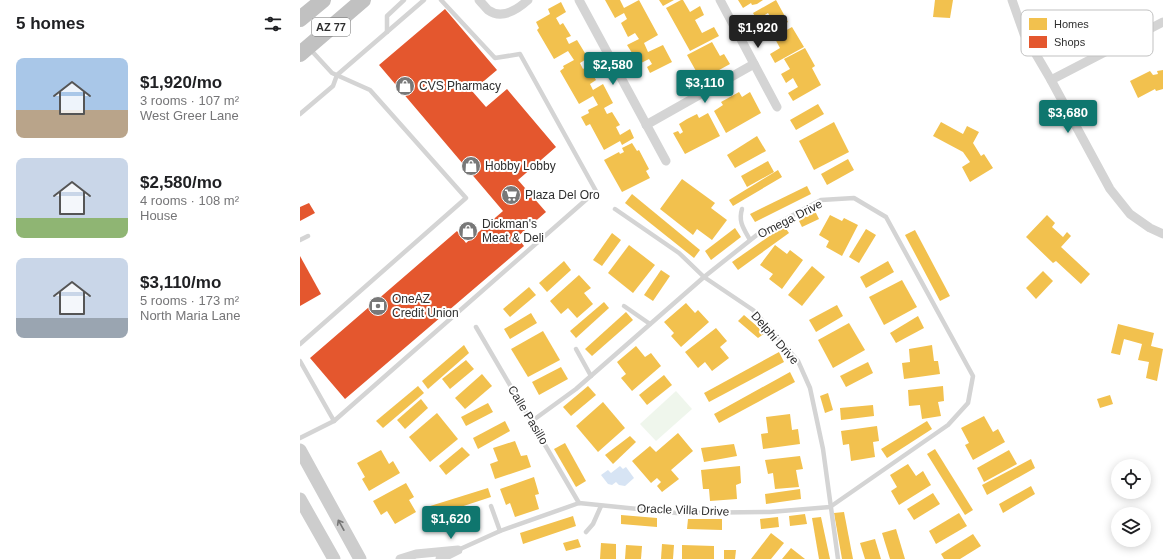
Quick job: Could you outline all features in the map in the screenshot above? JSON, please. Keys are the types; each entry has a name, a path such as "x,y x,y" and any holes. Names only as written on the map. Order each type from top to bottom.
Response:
{"highway":[{"name":"AZ 77","path":"300,19 323,0"},
{"name":"AZ 77","path":"304,51 363,0"}],"main road":[{"path":"300,450 360,559"},
{"path":"300,499 334,559"}],"street":[{"path":"479,0 488,10 498,14 513,12 528,0"},
{"path":"579,0 666,161"},
{"path":"720,0 777,107"},
{"path":"1012,0 1021,26"},
{"path":"1153,27 1163,22"},
{"path":"1037,56 1110,189 1130,214 1150,228 1163,234"},
{"path":"1051,80 1097,56"},
{"path":"646,125 754,64"},
{"name":"Oracle Villa Drive","path":"400,559 416,554 458,550"},
{"name":"Oracle Villa Drive","path":"440,559 458,550"}],"lane":[{"path":"387,32 387,16 404,0"},
{"path":"300,114 333,86 337,75 424,0"},
{"path":"300,438 334,421 596,191 520,54 494,58 441,0"},
{"path":"300,344 466,198 370,90 332,73 304,51"},
{"name":"Omega Drive","path":"532,421 591,376 704,277 758,234 821,200 854,198 886,217 973,376 968,403 948,425 830,507"},
{"name":"Delphi Drive","path":"615,209 679,253 704,277 752,310 798,361 810,388 823,449 838,559"},
{"path":"742,209 740,221 750,240"},
{"path":"300,240 308,236"},
{"path":"624,306 650,324"},
{"name":"Calle Pasillo","path":"476,327 579,503"},
{"path":"576,349 591,376"},
{"path":"300,361 334,421"},
{"name":"Oracle Villa Drive","path":"458,550 500,532 579,503 677,512 770,512 830,507"},
{"path":"491,506 500,532"},
{"path":"586,532 593,524 601,506"}],"shaded area":[{"path":"676,391 692,409 656,441 640,424"}],"water":[{"path":"620,466 623,469 626,467 634,478 625,486 619,485 616,482 612,485 608,484 601,475 608,470 611,473"}],"building: Homes":[{"path":"605,0 620,0 624,8 639,0 658,35 644,43 648,52 663,45 672,62 650,73 647,67 652,64 649,59 639,64 627,45 639,39 635,33 628,37 621,23 627,19 624,13 615,18"},
{"path":"659,0 674,0 663,6"},
{"path":"683,0 690,12 700,6 704,15 695,20 702,33 714,27 719,36 690,51 666,8"},
{"path":"738,0 763,0 757,4 752,5 751,3 743,8"},
{"path":"776,0 788,22 770,32 764,22 771,18 768,13 757,20 753,13"},
{"path":"935,0 953,0 950,18 933,17"},
{"path":"561,2 566,12 556,18 560,25 563,23 571,36 566,38 569,44 577,40 588,58 580,63 583,69 588,66 596,80 590,84 593,90 603,84 613,103 604,108 607,114 612,112 620,125 616,127 620,135 630,129 634,138 622,145 620,141 604,150 590,124 586,126 581,117 589,113 588,110 598,105 593,96 579,104 560,71 564,68 563,66 574,60 568,51 554,59 537,30 539,28 536,22 550,14 548,9"},
{"path":"792,27 804,47 775,63 770,54 780,48 774,37"},
{"path":"712,42 720,56 724,54 730,64 701,80 687,55"},
{"path":"805,48 815,66 812,68 821,85 793,101 788,93 798,87 793,78 786,83 781,74 790,69 784,59"},
{"path":"1163,70 1163,89 1156,91 1155,89 1138,98 1130,81 1150,71 1153,75 1158,74 1157,71"},
{"path":"739,92 742,97 750,92 761,113 726,133 714,111 723,105 721,102"},
{"path":"818,104 824,114 796,130 790,120"},
{"path":"708,113 720,136 685,154 673,133 678,131 680,134 683,132 679,124 687,119 697,114 699,118"},
{"path":"834,122 849,152 814,170 799,141"},
{"path":"941,122 963,134 967,126 979,132 973,143 981,156 984,154 993,168 970,182 962,167 970,162 963,152 933,136"},
{"path":"757,136 766,151 735,168 727,155"},
{"path":"632,143 637,151 639,150 649,169 646,171 650,178 622,192 604,160 619,152 620,154 624,152 622,148"},
{"path":"848,159 854,170 827,185 821,174"},
{"path":"768,161 774,172 747,187 741,176"},
{"path":"778,170 782,177 733,206 729,200"},
{"path":"682,179 715,203 711,208 727,220 712,240 697,229 693,235 660,209"},
{"path":"807,186 811,194 755,222 750,214"},
{"path":"632,194 700,250 694,258 625,203"},
{"path":"815,211 819,219 802,227 798,219"},
{"path":"830,215 842,221 844,218 858,225 842,256 826,247 829,241 819,235"},
{"path":"1047,215 1055,223 1052,227 1063,237 1067,232 1071,236 1061,247 1090,274 1081,284 1056,261 1053,263 1026,237"},
{"path":"784,226 789,233 738,270 732,262"},
{"path":"735,228 741,237 711,260 705,251"},
{"path":"866,229 876,235 859,263 849,257"},
{"path":"915,230 950,296 940,301 905,235"},
{"path":"612,233 621,240 602,266 593,260"},
{"path":"629,245 655,265 633,293 608,273"},
{"path":"775,245 787,254 790,250 803,260 782,289 769,279 773,274 760,265"},
{"path":"564,261 571,270 547,292 539,283"},
{"path":"888,261 894,272 866,288 860,277"},
{"path":"812,266 825,277 802,306 788,295"},
{"path":"661,270 670,276 653,301 644,295"},
{"path":"1043,271 1053,281 1036,299 1026,288"},
{"path":"579,275 591,288 584,293 593,304 577,318 568,308 561,314 550,301"},
{"path":"902,280 917,307 884,325 869,297"},
{"path":"529,287 536,295 510,317 503,309"},
{"path":"604,302 609,308 576,338 570,331"},
{"path":"686,303 695,313 698,310 709,322 681,347 671,336 674,333 664,322"},
{"path":"837,305 843,316 816,332 809,320"},
{"path":"626,312 633,320 592,356 585,349"},
{"path":"531,313 537,323 510,339 504,329"},
{"path":"744,315 765,333 758,338 738,321"},
{"path":"918,316 924,328 896,343 890,333"},
{"path":"849,323 865,350 833,368 818,340"},
{"path":"1118,324 1154,333 1151,346 1163,349 1157,381 1146,378 1149,362 1138,360 1142,344 1124,339 1120,355 1111,353"},
{"path":"716,328 727,341 720,347 729,358 712,371 705,362 698,368 685,352"},
{"path":"543,331 560,360 528,377 511,349"},
{"path":"464,345 469,353 428,389 422,381"},
{"path":"932,345 934,361 938,361 940,374 904,379 902,363 910,362 909,349"},
{"path":"636,346 645,357 651,353 661,366 632,391 621,378 626,374 617,362"},
{"path":"779,352 784,362 709,402 704,393"},
{"path":"466,360 474,369 450,389 442,379"},
{"path":"868,362 873,373 846,387 840,376"},
{"path":"561,367 568,379 539,395 532,382"},
{"path":"790,372 795,382 719,423 714,414"},
{"path":"482,374 492,386 465,409 455,398"},
{"path":"664,375 672,385 647,405 639,395"},
{"path":"418,386 424,393 383,428 376,421"},
{"path":"588,386 596,395 571,416 563,407"},
{"path":"943,386 944,401 938,402 941,416 922,419 920,405 909,406 908,390"},
{"path":"828,393 833,410 825,413 820,396"},
{"path":"1110,395 1113,404 1100,408 1097,399"},
{"path":"421,399 428,408 405,429 397,420"},
{"path":"603,402 625,428 598,452 576,426"},
{"path":"488,403 493,412 466,426 461,417"},
{"path":"873,405 874,416 841,420 840,408"},
{"path":"437,413 458,439 430,462 409,437"},
{"path":"790,414 792,430 798,429 800,444 763,449 761,434 768,433 766,417"},
{"path":"984,416 993,432 998,429 1005,442 973,460 965,445 969,443 961,428"},
{"path":"505,421 510,431 478,449 473,438"},
{"path":"927,421 932,429 887,458 881,449"},
{"path":"877,426 879,441 873,442 875,457 851,461 849,444 843,445 841,431"},
{"path":"678,433 693,451 671,470 679,479 662,492 657,486 661,482 657,478 651,483 632,461 650,446 656,452"},
{"path":"630,436 636,442 613,464 605,455"},
{"path":"515,441 521,456 527,455 531,467 495,479 490,464 498,461 493,448"},
{"path":"565,443 586,481 576,487 554,449"},
{"path":"734,444 737,456 704,462 701,448"},
{"path":"462,447 470,455 446,475 439,466"},
{"path":"935,449 973,510 965,515 927,454"},
{"path":"381,450 389,464 393,461 400,473 369,491 362,479 365,477 357,463"},
{"path":"1009,450 1017,464 984,482 977,468"},
{"path":"800,456 803,469 796,470 799,487 775,489 773,473 768,474 765,460"},
{"path":"1031,459 1035,468 987,495 982,485"},
{"path":"908,464 916,476 923,471 931,485 899,505 891,491 897,487 890,475"},
{"path":"740,466 741,483 736,485 737,499 710,501 709,489 703,489 701,470"},
{"path":"534,477 539,494 535,495 539,509 515,517 510,503 506,505 500,489"},
{"path":"406,483 414,497 409,500 416,512 395,524 387,511 381,515 373,501"},
{"path":"1031,486 1035,494 1003,513 999,504"},
{"path":"488,488 491,497 430,517 427,507"},
{"path":"800,489 801,499 766,504 765,494"},
{"path":"933,493 940,504 914,520 907,509"},
{"path":"844,512 853,559 842,559 834,513"},
{"path":"959,513 967,526 936,544 929,531"},
{"path":"805,514 807,524 790,526 789,516"},
{"path":"621,515 657,518 657,527 621,524"},
{"path":"573,516 576,526 523,544 520,533"},
{"path":"778,517 779,527 761,529 760,519"},
{"path":"821,517 830,559 819,559 812,518"},
{"path":"688,519 722,519 722,530 687,529"},
{"path":"896,529 905,559 890,559 882,533"},
{"path":"771,533 784,543 771,559 751,559"},
{"path":"973,534 981,546 960,559 944,559 941,554"},
{"path":"578,539 581,547 566,551 563,543"},
{"path":"875,539 881,559 865,559 860,543"},
{"path":"601,543 616,544 616,559 600,559"},
{"path":"662,544 674,545 673,559 661,559"},
{"path":"626,545 642,546 641,559 625,559"},
{"path":"682,545 714,546 714,559 682,559"},
{"path":"791,548 805,559 782,559"},
{"path":"724,550 736,550 735,559 724,559"}],"building: Shops":[{"name":"Plaza Del Oro","path":"445,9 497,70 472,91 486,107 507,89 556,147 518,180 546,212 517,237 524,246 345,399 310,358 457,231 466,243 503,211 379,65"},
{"path":"309,203 315,213 300,221 300,207"},
{"path":"300,256 321,294 300,306"}],"place":[{"name":"CVS Pharmacy","path":"405,86"},
{"name":"Hobby Lobby","path":"471,166"},
{"name":"Plaza Del Oro","path":"511,195"},
{"name":"Dickman's Meat & Deli","path":"468,231"},
{"name":"OneAZ Credit Union","path":"378,306"}]}
